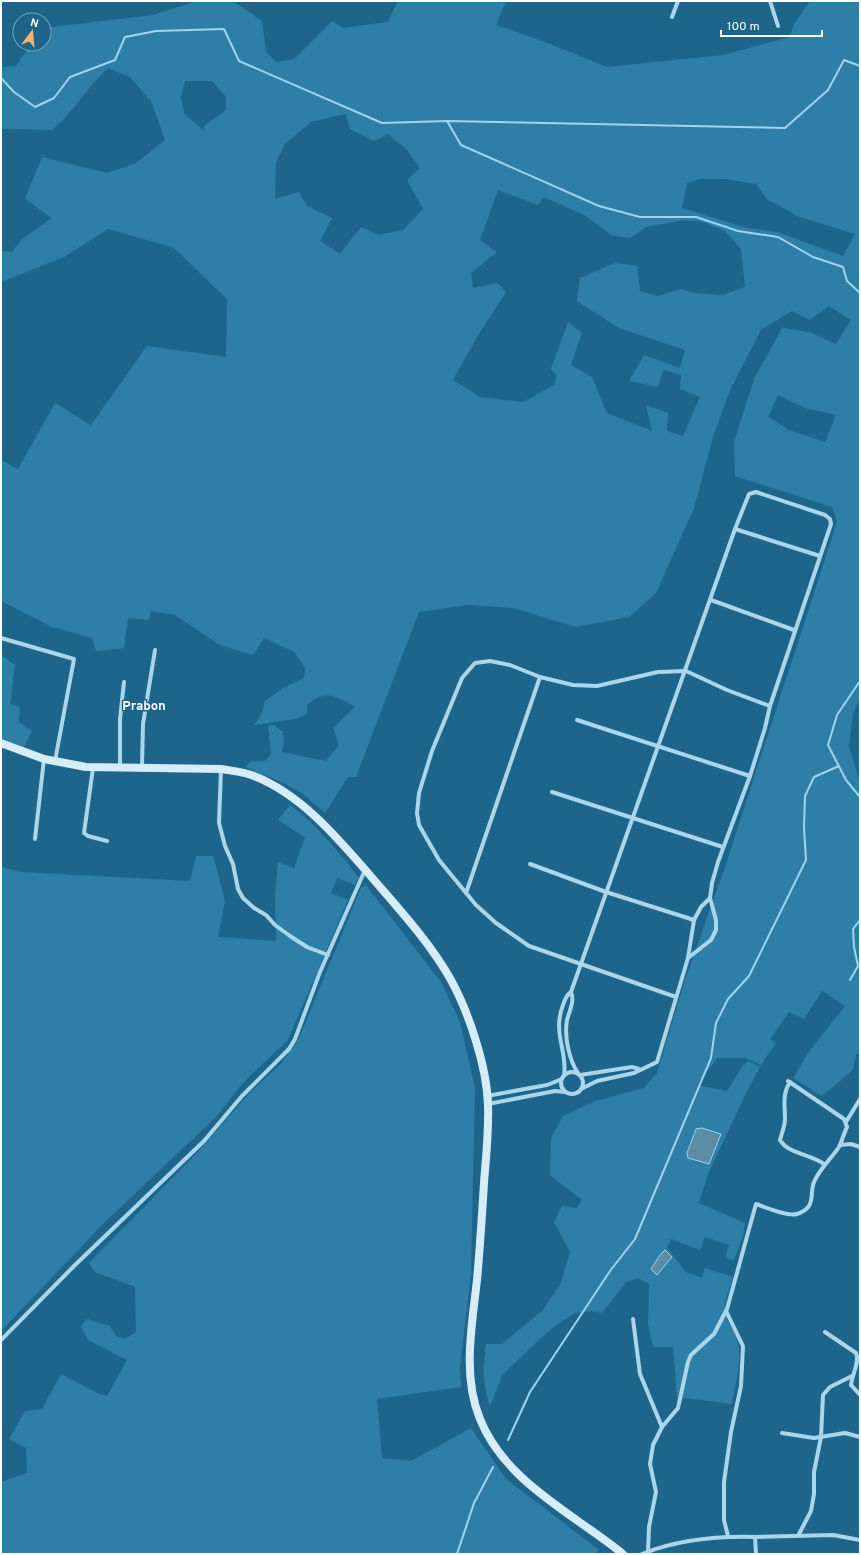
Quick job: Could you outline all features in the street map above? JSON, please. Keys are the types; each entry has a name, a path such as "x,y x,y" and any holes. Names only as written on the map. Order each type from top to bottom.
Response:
{"street":[{"path":"672,17 678,1"},
{"path":"770,1 778,26"},
{"path":"565,1092 561,1086 565,1066 560,1041 559,1020 566,997 571,992 582,963 735,529 749,494 759,492 825,516 830,519 831,524 794,630 750,776 723,847 712,883 710,898 716,920 716,930 707,944 688,958"},
{"path":"735,529 820,556"},
{"path":"711,600 794,630"},
{"path":"1,638 74,659 55,761"},
{"path":"142,767 144,717 155,650"},
{"path":"676,997 582,963 529,946 496,923 466,893 439,860 419,825 417,813 419,793 432,752 462,678 475,663 490,660 510,665 540,677 573,685 597,686 658,672 686,671 726,690 770,706"},
{"path":"466,893 540,677"},
{"path":"120,767 120,720 124,682"},
{"path":"577,720 750,776"},
{"path":"1,742 44,759 93,768 142,767 221,769 253,775 284,791 329,830 365,870 420,936 451,980 470,1021 487,1100 478,1262 470,1365 475,1406 488,1435 503,1456 529,1484 624,1554"},
{"path":"35,839 44,759"},
{"path":"93,768 84,833 88,836 107,841"},
{"path":"221,769 219,823 225,846 233,864 238,889 243,898 254,908 266,915 275,925 306,947 328,955"},
{"path":"552,792 723,847"},
{"path":"530,864 606,892 694,920"},
{"path":"1,1340 199,1146 242,1096 289,1049 295,1039 328,955 365,870"},
{"path":"487,1100 555,1091 575,1094 597,1081 634,1073 639,1069 654,1065 657,1062 688,958 694,920 701,907 710,898"},
{"path":"571,992 573,998 567,1021 567,1040 573,1064 584,1081 583,1088"},
{"path":"560,1041 567,1040"},
{"path":"487,1100 547,1085 570,1072 579,1074 632,1067 639,1069"},
{"path":"824,1164 815,1158 784,1147 780,1140 785,1119 785,1089 789,1082 846,1122"},
{"path":"648,1552 649,1527 656,1492 650,1464 650,1456 662,1427 678,1408 688,1362 691,1355 714,1334 726,1311 734,1290 756,1204 791,1215 797,1214 812,1202 814,1181 824,1164 840,1145 847,1126 846,1122 860,1100"},
{"path":"840,1145 851,1144 860,1147"},
{"path":"726,1311 744,1346 741,1386 731,1432 724,1482 724,1520 728,1536"},
{"path":"633,1319 640,1374 662,1427"},
{"path":"825,1332 856,1353 857,1360 851,1385 860,1395"},
{"path":"799,1534 811,1511 814,1494 814,1472 821,1437 823,1395 830,1387 852,1376"},
{"path":"782,1433 803,1437 821,1437 845,1433 860,1438"},
{"path":"642,1554 702,1539 728,1536 755,1537 799,1534 833,1535 860,1540"},
{"path":"755,1537 756,1554"}],"shaded area":[{"path":"197,1 233,1 262,21 266,51 276,62 294,59 332,21 343,28 388,22 398,1 506,1 496,25 540,40 607,67 723,55 790,37 794,24 810,1 860,2 860,698 853,713 849,747 860,782 860,1052 856,1055 853,1070 822,1096 793,1078 808,1053 845,1006 822,991 804,1019 789,1012 770,1039 776,1043 761,1065 746,1058 717,1058 697,1085 727,1091 742,1067 748,1061 760,1067 708,1174 699,1203 745,1223 743,1236 734,1260 725,1258 729,1245 705,1237 700,1250 671,1239 667,1248 686,1272 702,1278 705,1268 733,1277 725,1306 727,1320 737,1339 739,1349 738,1370 732,1404 677,1397 673,1347 653,1347 648,1324 649,1284 638,1278 626,1282 602,1313 590,1311 575,1313 552,1328 503,1374 490,1406 484,1383 485,1353 486,1344 502,1344 543,1310 560,1285 570,1252 554,1222 562,1206 577,1208 582,1200 550,1175 551,1138 563,1116 596,1101 644,1088 657,1073 685,980 725,867 837,522 832,507 735,476 734,442 754,379 782,328 809,332 836,344 851,320 829,306 810,320 792,311 761,330 730,390 713,437 694,508 656,593 629,617 576,627 513,608 468,605 419,612 356,777 348,777 325,813 303,794 284,783 245,767 250,762 265,761 271,754 268,726 274,725 283,732 284,740 282,752 326,761 339,745 333,728 355,707 336,697 325,696 313,700 307,705 307,714 296,719 254,725 261,715 265,701 283,688 304,678 305,667 294,652 264,638 253,655 220,645 175,615 151,611 148,620 128,618 124,648 96,651 92,638 52,627 1,601 1,460 18,469 55,403 91,425 147,346 226,357 227,299 174,248 108,229 64,257 1,282 1,251 12,252 22,239 52,218 25,199 42,157 107,173 136,163 165,140 151,101 130,77 108,68 93,83 60,123 52,130 1,129 1,67 16,66 26,52 52,52 52,27 153,15","holes":["185,81 212,81 226,97 226,110 205,125 203,130 184,113 181,97","346,114 350,129 374,141 388,134 406,149 420,168 407,180 423,209 403,230 379,235 361,227 340,254 320,241 332,218 307,206 299,192 275,199 276,162 285,144 311,122","701,179 726,179 756,184 767,199 797,216 855,234 843,256 777,232 747,228 682,208 687,183","498,190 538,205 544,197 586,216 611,235 630,238 646,227 684,220 703,222 725,231 741,249 745,287 723,295 693,293 681,289 657,296 640,291 637,266 615,263 580,278 577,301 619,328 685,350 680,368 644,355 629,381 658,387 663,370 681,375 680,389 700,397 683,436 667,431 668,413 646,405 652,431 607,413 592,377 571,365 582,333 568,322 551,369 557,375 554,385 523,402 480,397 453,380 477,337 506,292 498,283 473,288 471,273 497,252 480,240","778,395 805,408 836,415 825,442 789,430 768,417"]},
{"path":"1,655 15,665 10,704 20,707 19,722 32,731 24,747 1,738"},
{"path":"290,805 318,830 335,848 359,878 355,885 337,878 331,893 348,900 288,1040 243,1083 216,1117 104,1223 1,1331 1,867 21,872 190,881 196,856 213,856 225,901 218,937 276,941 275,898 278,862 294,868 305,837 278,820"},
{"path":"366,885 441,982 460,1022 475,1088 471,1273 460,1368 461,1387 377,1399 382,1458 411,1461 471,1428 506,1479 599,1550 595,1554 1,1554 1,1482 27,1473 26,1448 9,1439 25,1411 42,1409 61,1374 99,1394 107,1396 127,1360 88,1340 81,1326 87,1319 110,1326 116,1336 125,1339 136,1332 135,1287 95,1272 89,1263 197,1153 252,1090 281,1064 299,1038 361,888"},
{"path":"702,1128 721,1134 709,1164 688,1158 687,1153 696,1129"},
{"path":"665,1250 672,1257 657,1275 651,1269"}],"waterway":[{"path":"1,78 14,92 35,107 54,98 70,77 115,60 125,37 156,31 224,29 239,61 382,123 447,121 785,128 828,90 844,60 860,66"},
{"path":"447,121 461,145 599,206 640,217 696,217 738,231 778,237 813,257 843,267 847,281 860,293"},
{"path":"860,681 837,715 828,745 846,780 860,797"},
{"path":"508,1440 530,1392 610,1271 635,1239 711,1058 716,1023 728,999 749,976 806,860 804,828 805,796 814,777 839,766"},
{"path":"850,980 858,966 854,947 853,929 860,920"},
{"path":"457,1554 474,1503 493,1467"}],"district":[{"name":"Prabon","path":"144,705"}]}
